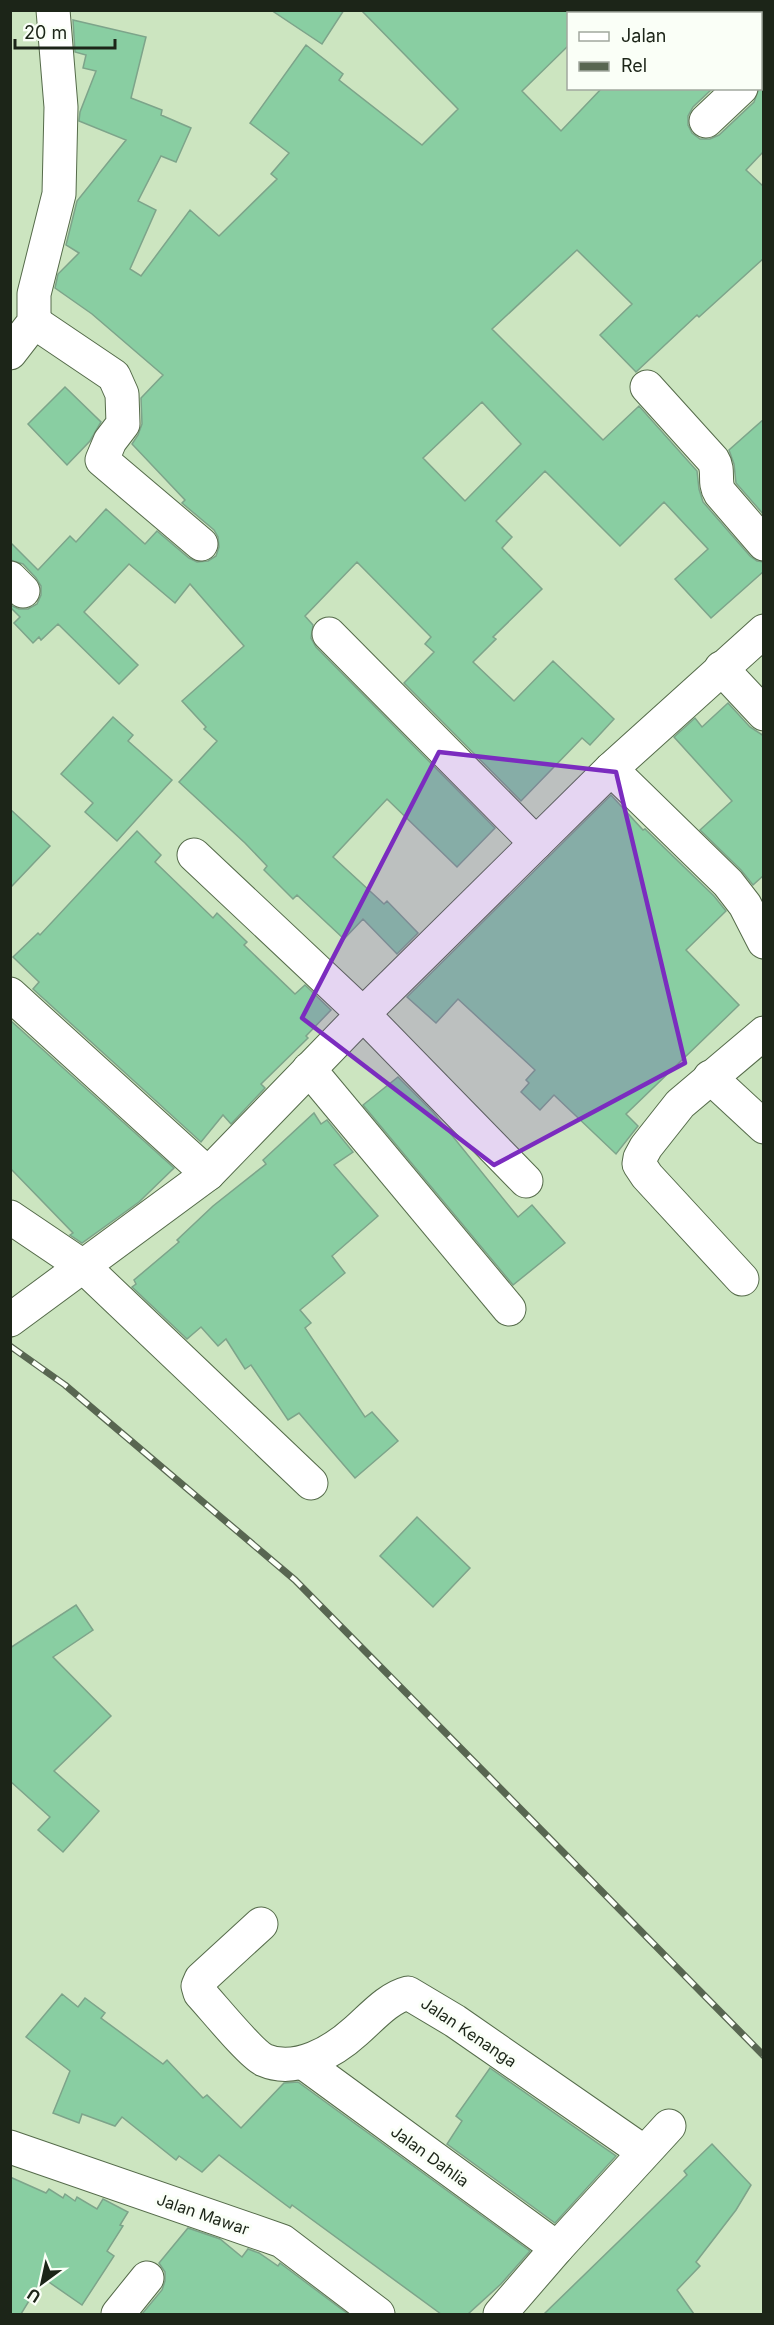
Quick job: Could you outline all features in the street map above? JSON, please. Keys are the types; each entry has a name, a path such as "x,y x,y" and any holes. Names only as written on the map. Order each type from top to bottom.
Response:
{"street":[{"path":"10,353 34,322 34,294 59,194 62,107 53,10"},
{"path":"706,121 739,90"},
{"path":"34,322 114,376 122,394 123,424 110,441 102,460 201,544"},
{"path":"647,387 713,460 717,466 716,487 764,544"},
{"path":"10,1320 208,1174 363,1014 611,769 764,631"},
{"path":"329,634 536,843"},
{"path":"721,668 764,714"},
{"path":"611,769 728,883 745,905 764,942"},
{"path":"194,855 363,1014 526,1181"},
{"path":"10,994 208,1174"},
{"path":"742,1279 647,1176 639,1164 646,1147 680,1104 764,1033"},
{"path":"309,1069 508,1309"},
{"path":"710,1077 764,1127"},
{"path":"10,1217 84,1267 311,1484"},
{"path":"261,1924 201,1979 198,1986 200,1993 263,2059 304,2063"},
{"name":"Jalan Kenanga","path":"304,2063 354,2033 397,1995 408,1993 455,2021 644,2152"},
{"name":"Jalan Dahlia","path":"304,2063 557,2248"},
{"path":"500,2314 669,2126"},
{"name":"Jalan Mawar","path":"10,2147 282,2241 378,2314"},
{"path":"118,2314 147,2278"}],"highlighted area":[{"path":"439,752 616,772 685,1063 494,1165 302,1018"}],"building":[{"path":"271,10 344,10 322,44"},
{"path":"361,10 568,10 567,47 522,91 561,131 600,90 711,90 693,107 688,116 688,125 692,133 700,139 710,139 719,135 754,102 758,90 764,88 764,151 746,170 764,187 764,258 699,317 697,315 636,372 600,335 632,304 577,250 492,329 603,440 639,406 697,471 703,502 750,556 757,561 764,562 764,571 711,618 675,579 708,549 664,502 620,546 545,471 496,521 512,537 502,548 542,589 493,637 496,639 473,662 514,701 553,661 614,719 590,745 582,738 521,801 404,683 434,652 425,644 431,637 357,562 305,616 313,625 311,638 316,647 495,828 457,867 387,799 333,857 384,904 387,901 418,933 397,954 363,919 344,939 297,895 293,899 264,870 267,866 245,843 179,782 217,741 204,729 206,727 182,701 244,646 190,584 175,603 129,564 84,612 138,665 119,684 58,624 41,640 39,637 33,643 14,623 20,617 10,605 19,609 28,609 37,604 41,595 41,586 23,564 10,560 10,542 38,570 70,536 76,542 106,509 145,544 157,531 197,562 208,561 216,556 219,547 218,537 214,530 182,503 185,500 132,444 142,424 141,398 163,375 92,314 55,288 58,274 79,253 66,245 77,201 126,140 79,121 80,112 96,71 83,68 86,55 75,52 73,20 146,37 131,98 162,110 161,115 191,128 176,162 161,156 138,201 156,210 130,269 141,276 190,210 219,236 277,179 271,174 289,153 250,123 306,45 343,74 339,80 422,145 458,109","holes":["482,402 521,444 465,501 423,458"]},
{"path":"65,387 101,422 90,441 67,465 28,424"},
{"path":"764,419 764,515 736,483 734,464 729,450"},
{"path":"728,703 750,727 764,736 764,875 753,885 700,830 732,801 674,737 695,718 702,727"},
{"path":"113,717 133,735 128,741 172,780 117,841 85,812 93,803 61,774"},
{"path":"611,795 643,830 645,829 714,896 726,911 686,950 739,1005 626,1114 638,1126 616,1154 554,1095 540,1110 521,1092 529,1083 526,1080 535,1070 458,999 436,1023 407,997"},
{"path":"10,809 50,846 10,888"},
{"path":"137,831 161,855 155,862 213,918 217,913 247,942 244,945 295,994 305,985 331,1010 306,1036 308,1038 261,1084 265,1088 231,1124 223,1115 201,1142 33,989 39,982 13,957 38,933 40,935"},
{"path":"10,1020 174,1168 139,1202 82,1243 70,1235 73,1233 10,1168"},
{"path":"398,1077 433,1112 518,1217 532,1205 565,1243 513,1285 363,1105"},
{"path":"314,1113 321,1124 327,1120 353,1152 334,1165 378,1216 332,1256 345,1273 300,1310 311,1323 305,1328 365,1417 372,1412 398,1441 355,1478 299,1413 288,1420 251,1365 245,1369 226,1339 218,1346 201,1327 187,1339 132,1287 136,1284 134,1280 179,1242 177,1240 213,1206 266,1164 263,1160"},
{"path":"417,1517 470,1568 433,1607 380,1556"},
{"path":"76,1605 93,1630 53,1657 111,1716 54,1771 99,1811 63,1852 38,1830 50,1817 10,1781 10,1648"},
{"path":"62,1994 78,2007 85,1998 105,2013 101,2018 163,2064 167,2060 203,2098 207,2095 241,2128 284,2083 298,2082 530,2251 501,2284 468,2314 441,2314 292,2205 290,2208 219,2155 202,2172 179,2156 176,2160 122,2117 115,2126 82,2114 79,2123 53,2113 70,2071 26,2037"},
{"path":"490,2068 616,2156 555,2223 447,2144 462,2121 456,2116"},
{"path":"712,2144 751,2185 736,2210 696,2262 700,2266 677,2290 694,2314 544,2314 687,2175 684,2171"},
{"path":"10,2177 46,2193 49,2189 63,2198 65,2194 75,2201 77,2197 97,2209 103,2199 128,2212 120,2225 123,2226 107,2251 114,2256 82,2305 43,2278 21,2314 10,2314"},
{"path":"188,2228 220,2239 242,2257 248,2249 259,2253 278,2266 280,2263 348,2314 142,2314 162,2290 165,2281 165,2272 159,2263"}],"railway":[{"path":"10,1346 65,1385 295,1580 764,2056"}]}
